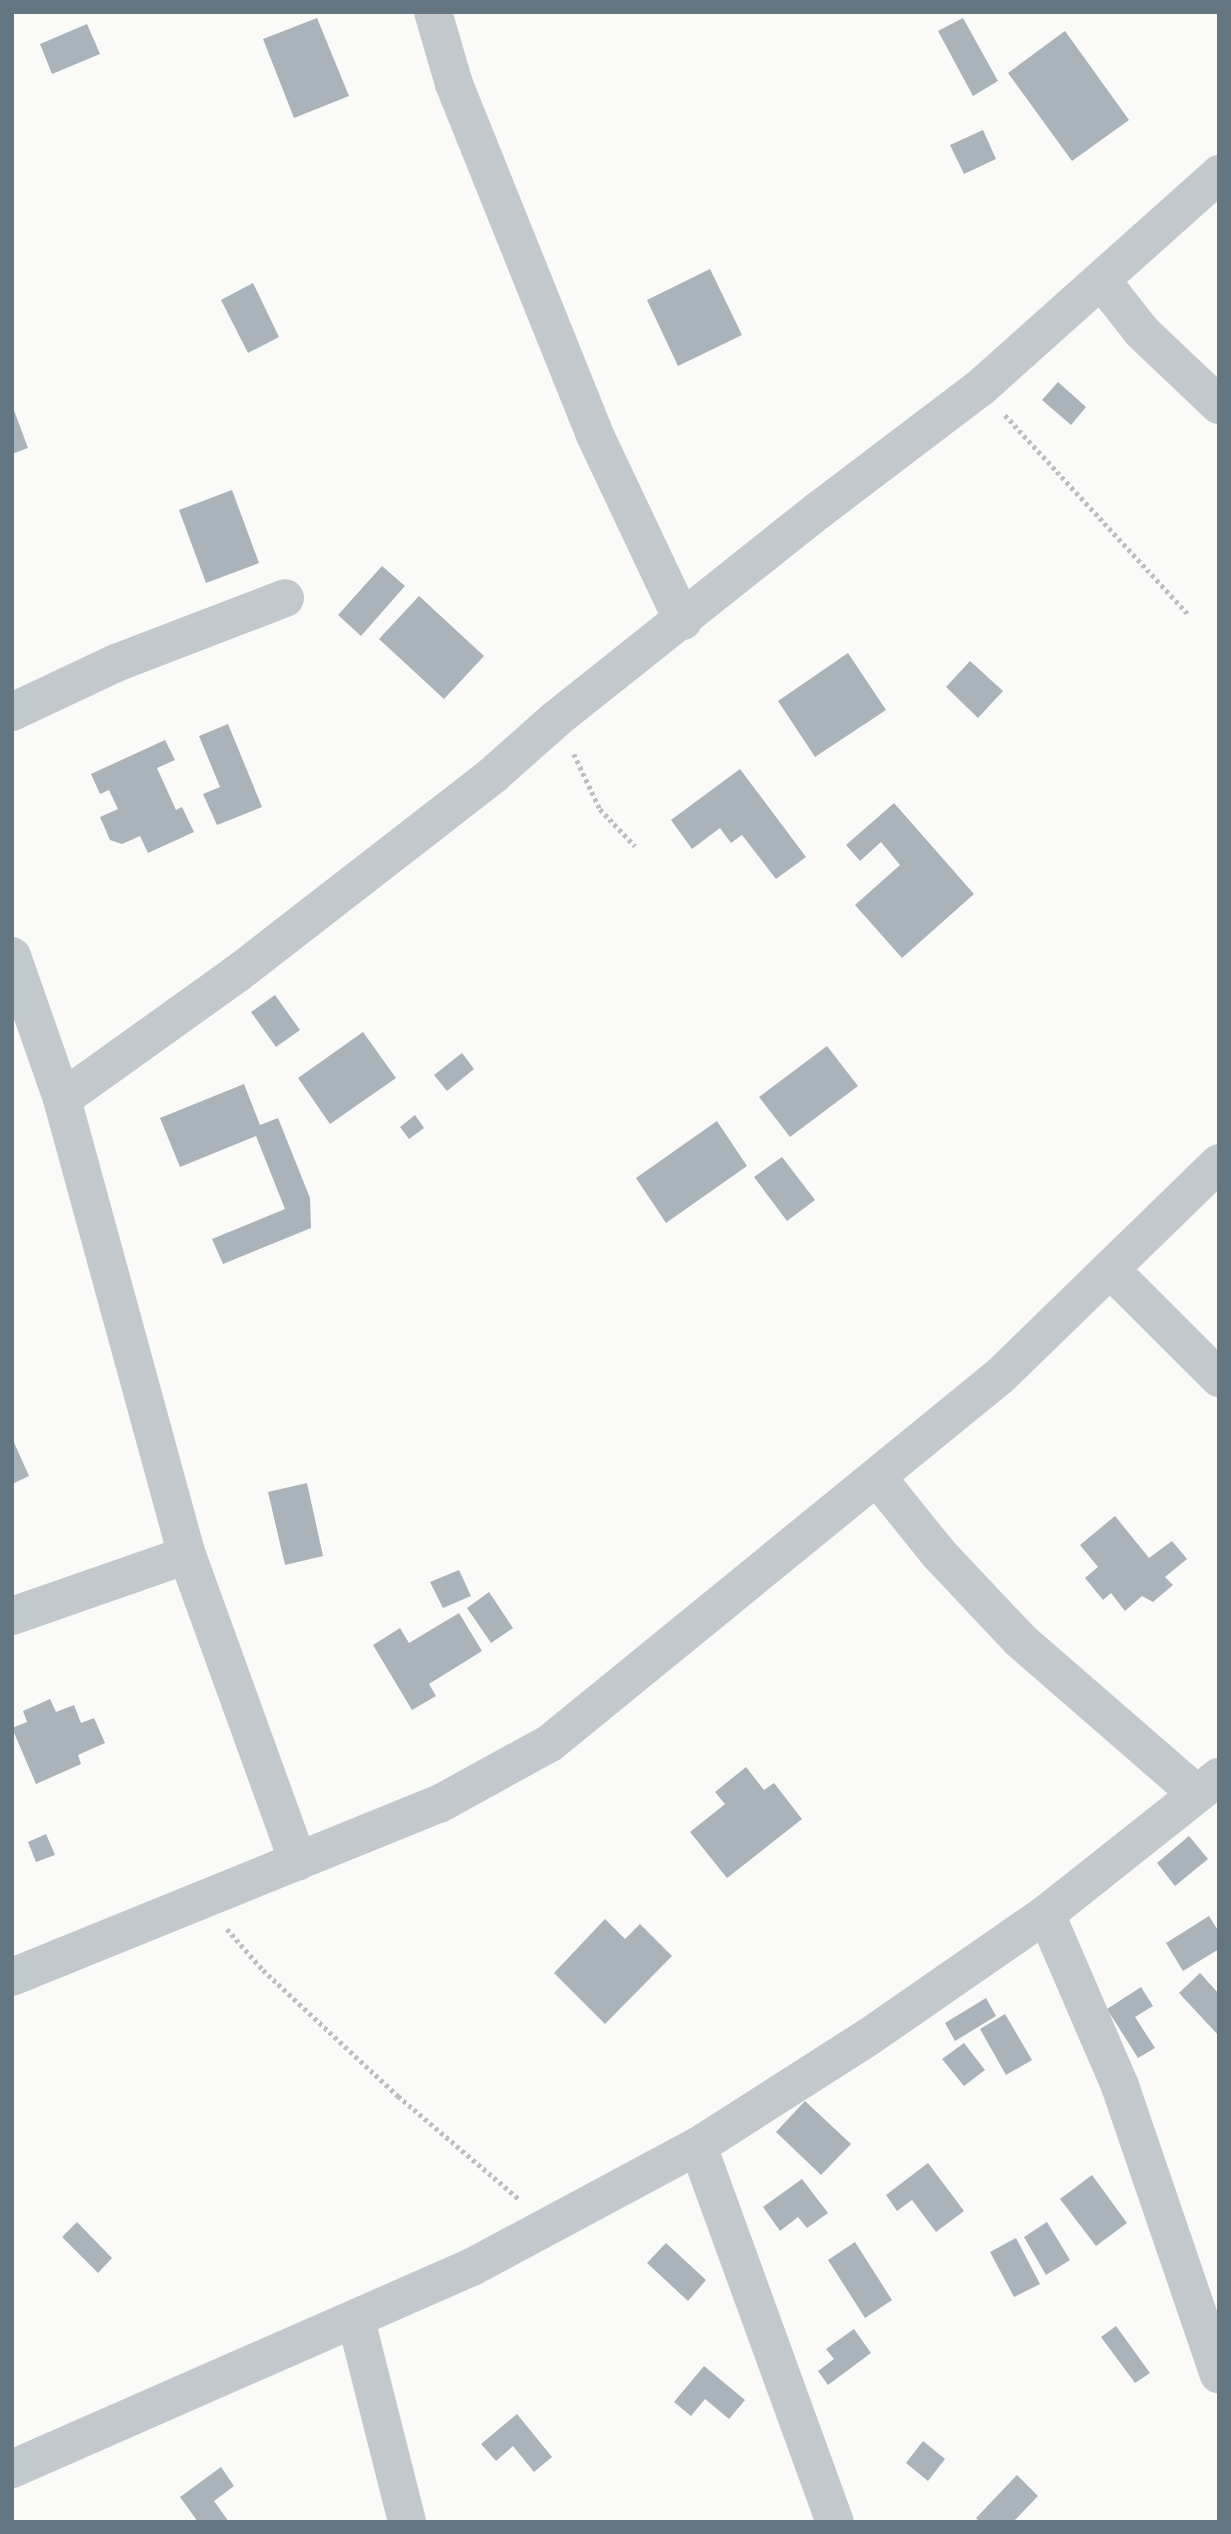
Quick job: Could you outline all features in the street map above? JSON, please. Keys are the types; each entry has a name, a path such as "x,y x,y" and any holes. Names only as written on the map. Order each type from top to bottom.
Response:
{"street":[{"path":"433,12 454,84 594,433 683,621"},
{"path":"62,1099 238,973 493,775 556,719 683,621 819,510 980,388 1219,174"},
{"path":"1101,281 1142,332 1219,405"},
{"path":"12,712 116,663 285,598"},
{"path":"12,956 62,1099 187,1555 298,1861"},
{"path":"12,1977 439,1804 550,1743 1000,1376 1219,1163"},
{"path":"1111,1270 1219,1378"},
{"path":"12,2469 356,2320 551,2227 698,2146 867,2038 1046,1914 1208,1785 1020,1640 939,1554 877,1477"},
{"path":"12,1616 187,1555"},
{"path":"1046,1914 1120,2086 1219,2375"},
{"path":"698,2146 835,2522"},
{"path":"356,2320 407,2522"}],"path":[{"path":"980,388 1188,614"},
{"path":"556,719 600,809 635,846"},
{"path":"202,1898 263,1970 398,2096 551,2227"}],"building":[{"path":"317,18 349,96 294,118 263,39"},
{"path":"963,18 998,81 973,96 938,31"},
{"path":"87,24 100,54 52,74 40,44"},
{"path":"1065,31 1129,120 1072,161 1008,73"},
{"path":"983,130 996,159 964,174 950,145"},
{"path":"710,269 742,335 678,366 647,300"},
{"path":"253,283 279,337 248,353 221,300"},
{"path":"1058,382 1086,407 1071,425 1042,400"},
{"path":"12,405 28,448 12,454"},
{"path":"232,490 259,563 206,583 179,510"},
{"path":"382,566 405,586 361,636 338,615"},
{"path":"419,596 484,656 444,699 379,639"},
{"path":"848,653 886,710 815,757 778,701"},
{"path":"970,661 1003,691 978,718 946,687"},
{"path":"228,724 262,807 217,825 203,794 220,787 199,736"},
{"path":"165,740 175,760 157,768 176,810 182,807 194,832 148,853 140,836 122,844 110,840 100,817 118,809 109,790 100,794 91,774"},
{"path":"740,769 806,857 776,879 742,835 731,843 720,828 692,849 671,820"},
{"path":"894,803 974,894 902,958 855,905 900,865 881,842 860,861 846,845"},
{"path":"275,995 300,1030 276,1047 251,1012"},
{"path":"363,1032 396,1078 330,1124 298,1078"},
{"path":"827,1046 858,1086 790,1137 759,1097"},
{"path":"462,1053 474,1069 447,1091 434,1075"},
{"path":"244,1084 260,1125 278,1118 310,1198 311,1228 223,1264 212,1239 285,1209 256,1136 180,1167 160,1118"},
{"path":"415,1115 424,1128 409,1139 400,1127"},
{"path":"717,1121 747,1166 666,1223 636,1178"},
{"path":"782,1157 815,1200 787,1221 754,1177"},
{"path":"12,1438 29,1476 12,1484"},
{"path":"307,1483 323,1556 285,1565 268,1492"},
{"path":"1115,1516 1149,1558 1172,1541 1187,1559 1165,1577 1173,1585 1153,1602 1142,1596 1125,1611 1111,1593 1103,1600 1085,1578 1098,1567 1080,1545"},
{"path":"459,1570 471,1596 443,1608 430,1582"},
{"path":"489,1592 513,1628 491,1643 467,1608"},
{"path":"459,1613 482,1651 429,1684 436,1696 412,1710 373,1645 400,1628 409,1643"},
{"path":"50,1699 56,1712 74,1705 81,1723 94,1718 105,1743 78,1755 81,1764 36,1784 12,1728 27,1722 23,1711"},
{"path":"746,1767 764,1790 774,1783 802,1819 727,1878 690,1832 725,1804 715,1792"},
{"path":"46,1834 55,1855 36,1862 28,1842"},
{"path":"1189,1836 1208,1859 1175,1886 1157,1863"},
{"path":"1209,1916 1219,1932 1219,1949 1183,1971 1166,1943"},
{"path":"605,1919 625,1939 640,1924 672,1956 605,2024 554,1973"},
{"path":"1200,1973 1219,1994 1219,2036 1179,1993"},
{"path":"1141,1987 1153,2006 1135,2017 1155,2048 1138,2058 1107,2009"},
{"path":"986,1998 996,2016 955,2041 945,2023"},
{"path":"1005,2014 1032,2060 1006,2075 980,2029"},
{"path":"964,2043 985,2070 964,2086 942,2059"},
{"path":"805,2101 851,2144 821,2175 776,2132"},
{"path":"928,2163 964,2211 936,2232 912,2200 897,2211 886,2195"},
{"path":"1092,2175 1127,2223 1096,2246 1060,2199"},
{"path":"802,2179 828,2213 807,2228 798,2217 780,2231 763,2207"},
{"path":"77,2222 112,2258 98,2273 62,2237"},
{"path":"1047,2222 1070,2260 1046,2275 1024,2237"},
{"path":"1016,2238 1040,2284 1014,2297 990,2252"},
{"path":"855,2242 892,2300 865,2318 828,2260"},
{"path":"666,2243 706,2280 688,2301 647,2263"},
{"path":"1116,2326 1150,2373 1135,2383 1101,2337"},
{"path":"854,2329 871,2353 828,2385 818,2371 834,2359 826,2349"},
{"path":"704,2366 745,2400 729,2419 705,2399 691,2416 674,2402"},
{"path":"517,2414 552,2457 534,2472 513,2446 496,2461 481,2444"},
{"path":"923,2441 945,2459 928,2481 906,2463"},
{"path":"221,2467 234,2486 214,2501 229,2522 198,2522 180,2497"},
{"path":"1017,2475 1038,2496 1013,2522 980,2522 976,2518"}]}
